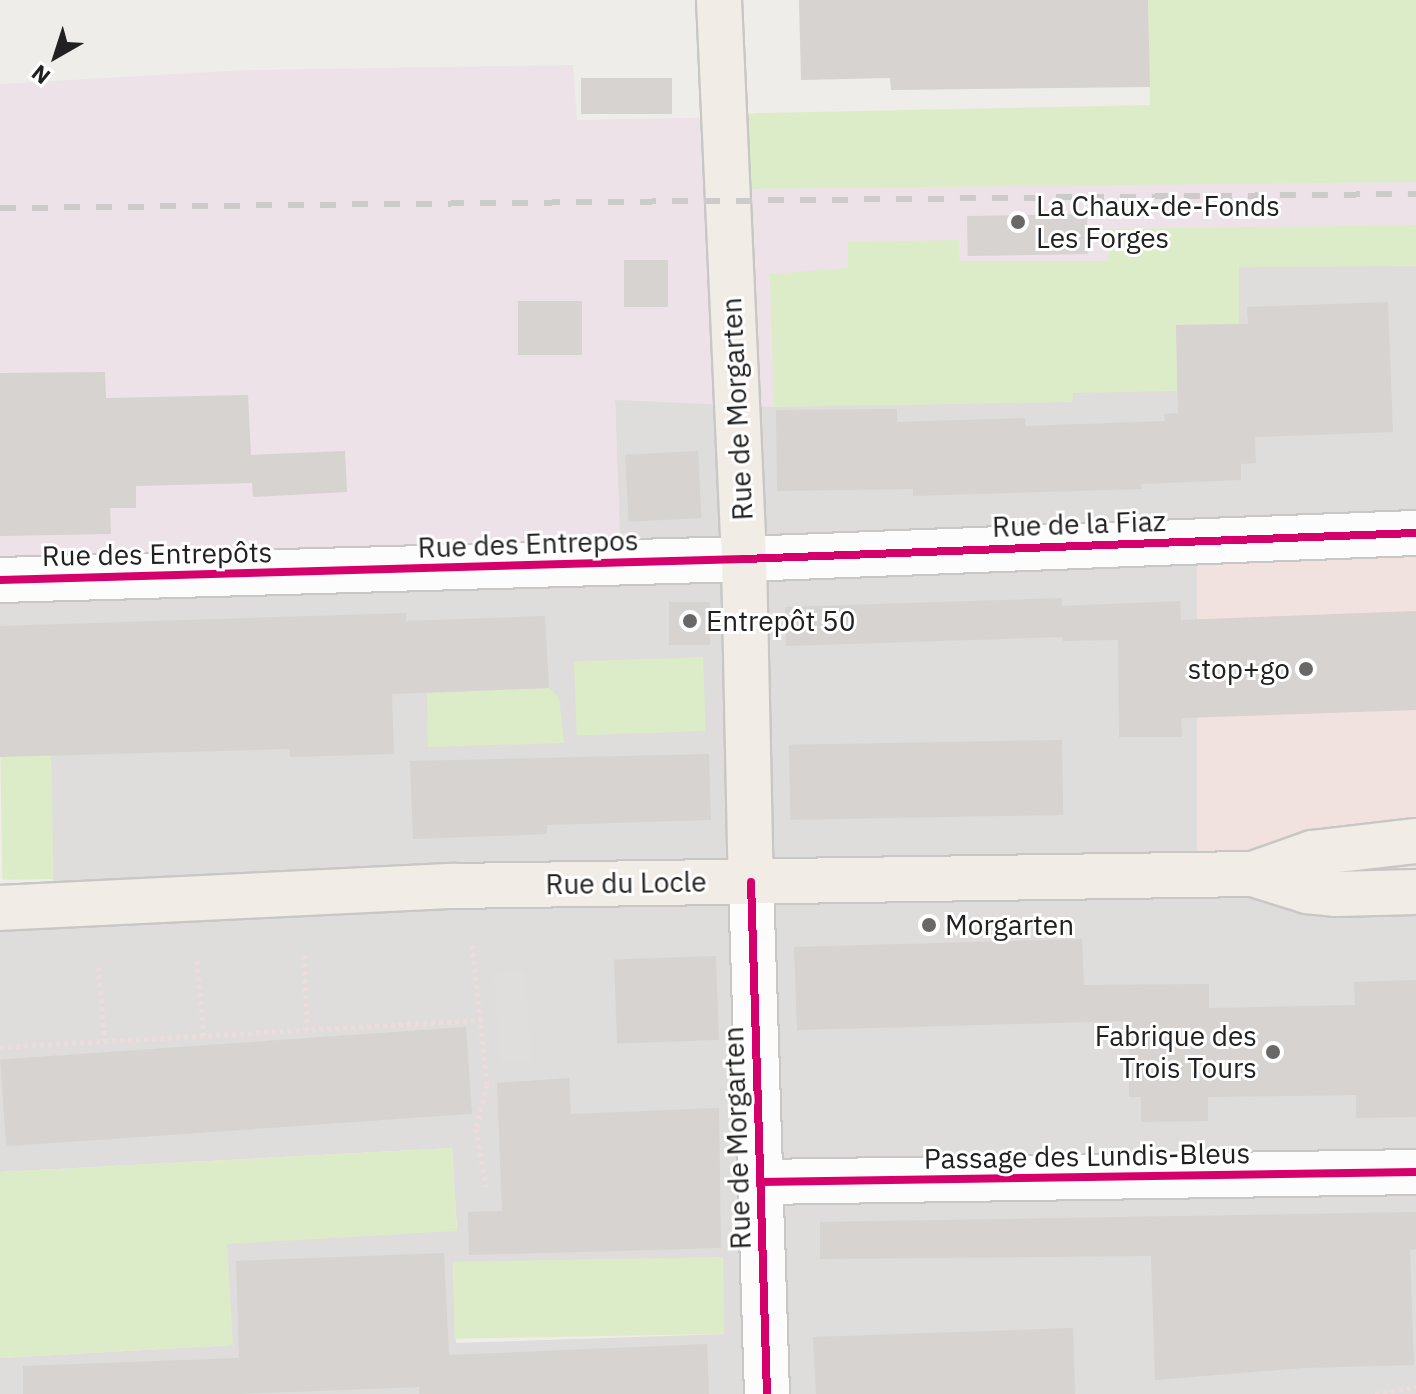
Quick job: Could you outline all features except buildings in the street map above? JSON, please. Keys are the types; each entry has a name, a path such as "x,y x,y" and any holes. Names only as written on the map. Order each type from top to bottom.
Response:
{"main road":[{"name":"Rue de Morgarten","path":"719,0 744,559 751,882"},
{"name":"Rue du Locle","path":"1253,874 1312,853 1416,841"},
{"name":"Rue du Locle","path":"0,908 378,888 1253,874 1307,891 1335,894 1416,892"}],"street":[{"name":"Rue de la Fiaz","path":"744,559 1416,533"},
{"name":"Rue des Entrepos","path":"314,573 744,559"},
{"name":"Rue des Entrepôts","path":"0,580 314,573"},
{"name":"Rue de Morgarten","path":"751,882 767,1394"},
{"name":"Passage des Lundis-Bleus","path":"760,1182 1416,1172"}],"path":[{"path":"472,945 487,1084 476,1129 486,1186"},
{"path":"304,955 307,1030"},
{"path":"197,961 204,1036"},
{"path":"98,967 105,1041"},
{"path":"0,1047 481,1020"},
{"path":"1375,1394 1416,1387"}],"shaded area":[{"path":"573,65 577,120 735,117 1263,183 1416,182 1416,238 1108,261 770,274 774,407 615,400 620,543 0,560 0,84 249,70"},
{"path":"1269,265 1416,266 1416,1394 0,1394 0,1358 232,1345 227,1243 457,1230 452,1148 0,1172 0,931 44,928 53,879 0,741 0,560 620,543 615,399 774,406 770,274","holes":["453,1265 725,1334 456,1343"]},
{"path":"1197,553 1416,553 1416,882 1197,882"},
{"path":"525,971 531,1061 500,1063 494,973"}],"green space":[{"path":"1148,0 1416,0 1416,182 737,189 735,117 756,113 1150,105"},
{"path":"1416,225 1416,266 1239,267 1239,324 1176,325 1177,391 1073,393 1072,402 774,407 770,274 848,268 848,242 959,240 959,261 1108,261 1108,229"},
{"path":"703,657 706,731 577,735 574,662"},
{"path":"549,688 559,698 564,743 428,747 427,693"},
{"path":"51,740 53,879 2,880 0,741"},
{"path":"452,1148 457,1231 227,1244 233,1345 0,1358 0,1172"},
{"path":"723,1257 724,1334 454,1339 453,1262"}],"railway":[{"path":"0,208 1416,194"}],"cycle path":[{"path":"0,580 744,559 1416,533"},
{"path":"751,882 767,1394"},
{"path":"760,1182 1416,1172"}],"place":[{"name":"La Chaux-de-Fonds Les Forges","path":"1018,222"},
{"name":"Entrepôt 50","path":"690,621"},
{"name":"stop+go","path":"1306,669"},
{"name":"Morgarten","path":"929,925"},
{"name":"Fabrique des Trois Tours","path":"1273,1052"}]}
